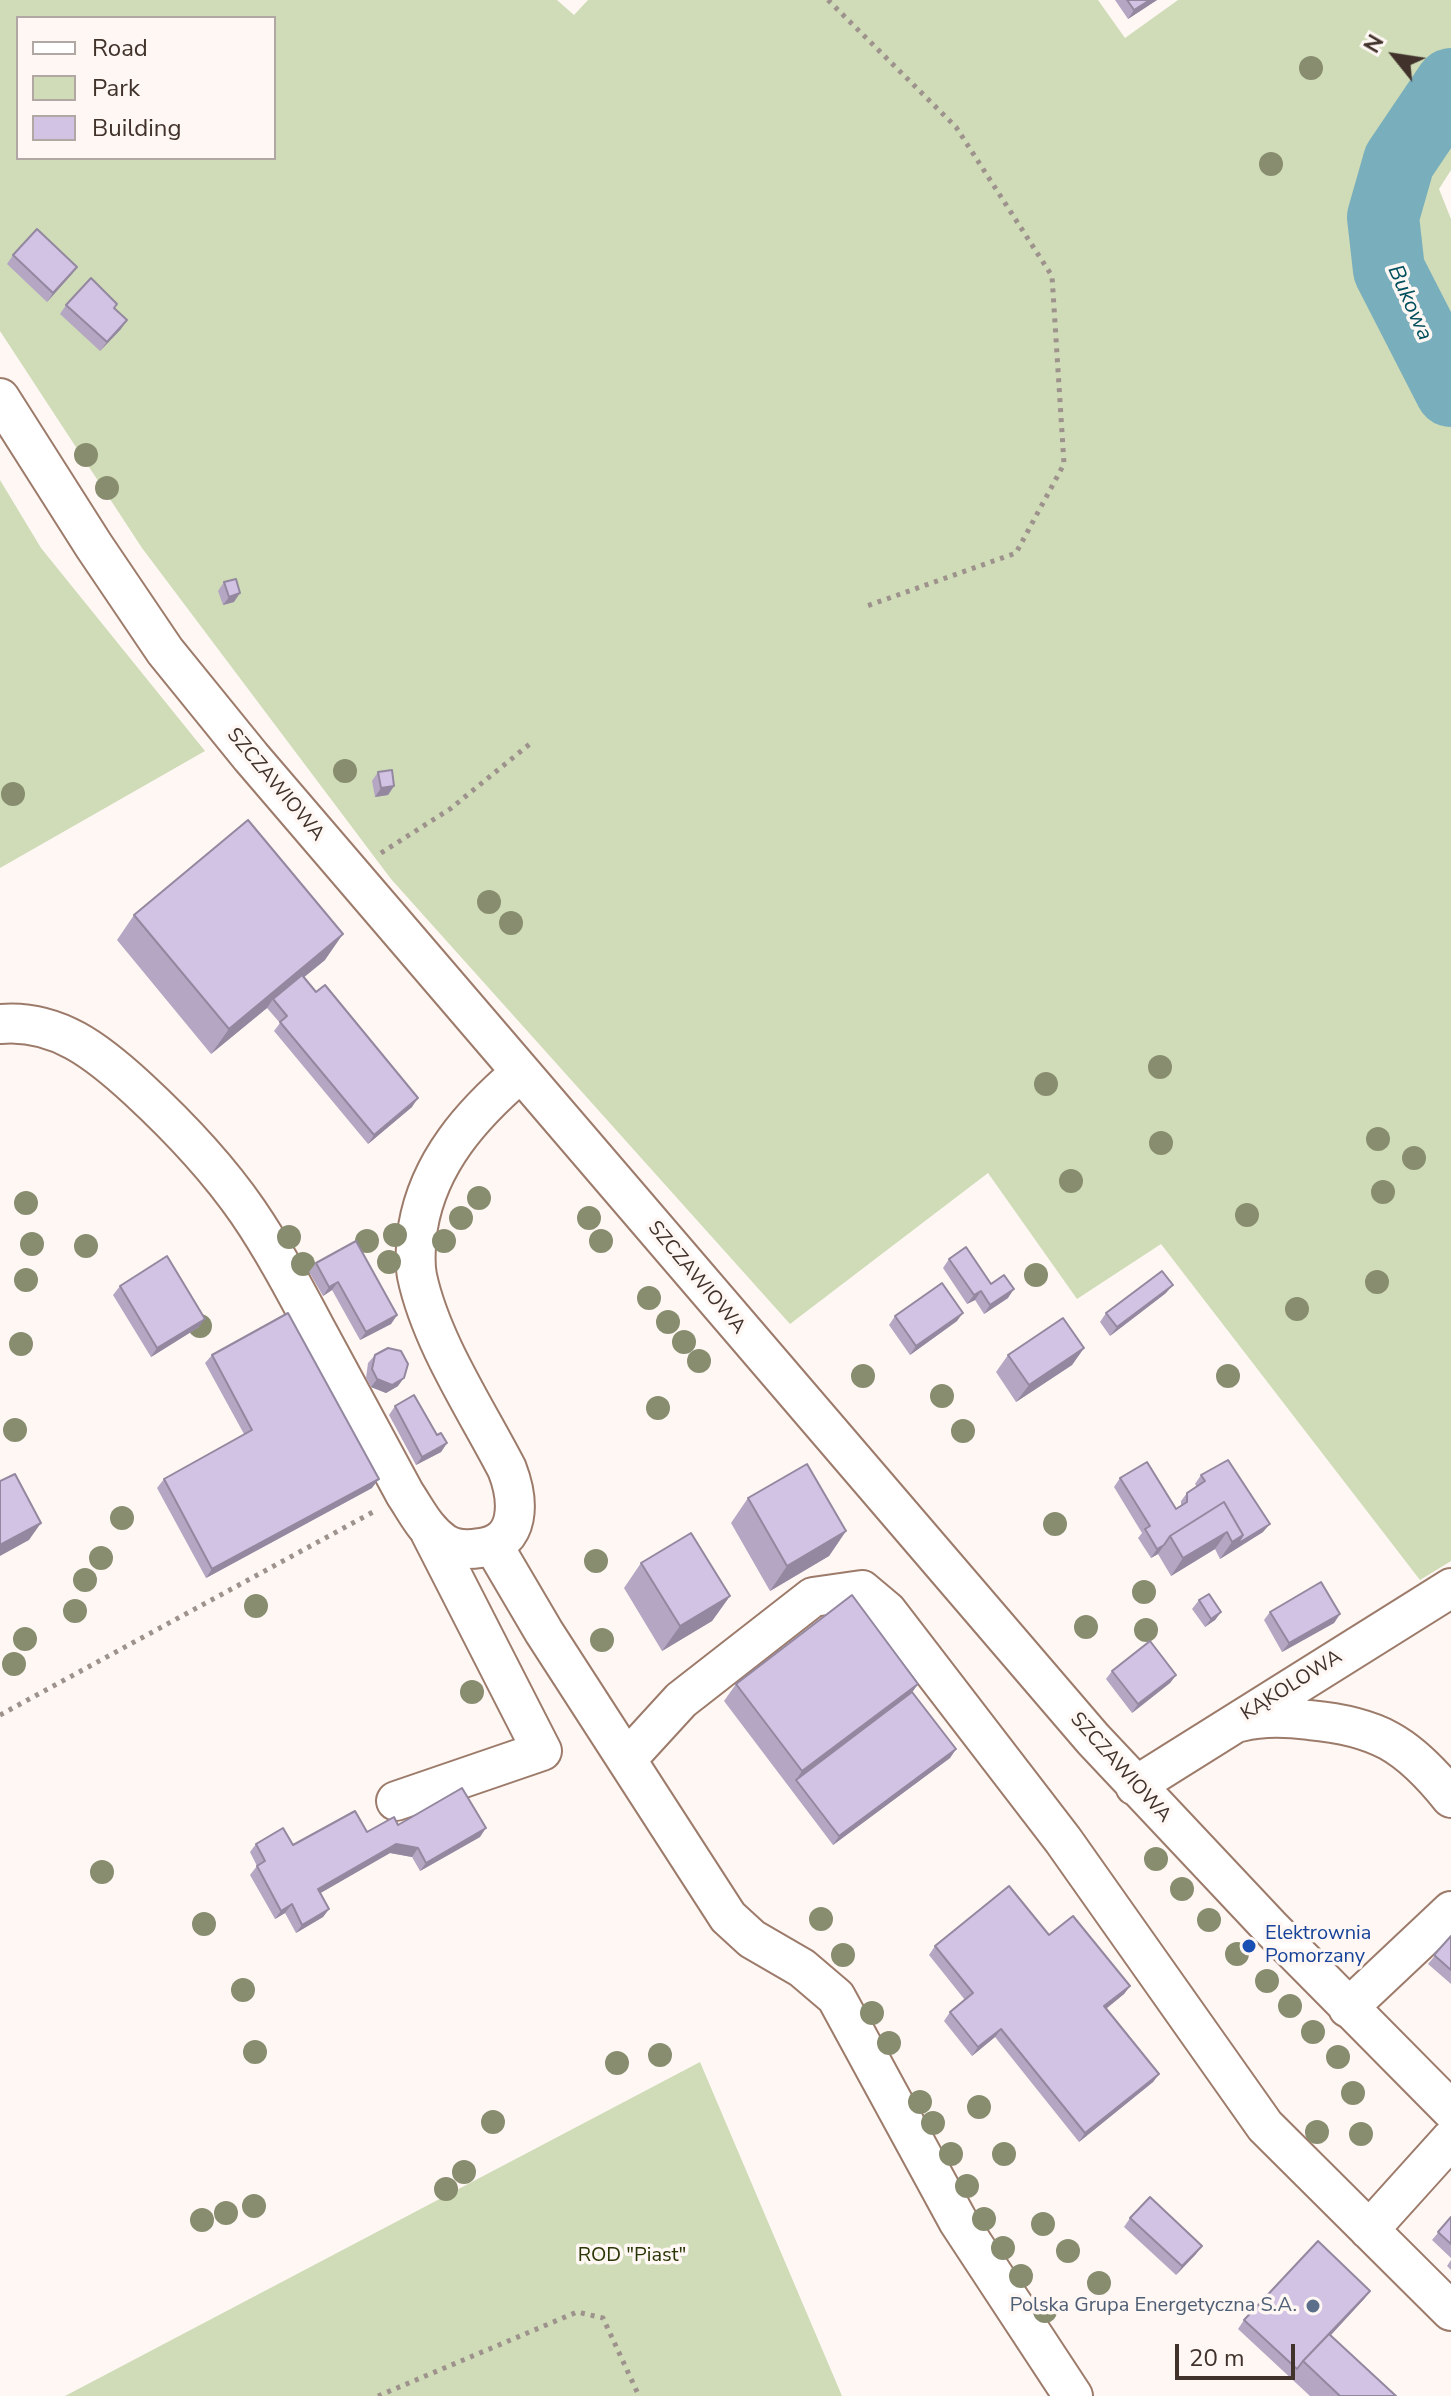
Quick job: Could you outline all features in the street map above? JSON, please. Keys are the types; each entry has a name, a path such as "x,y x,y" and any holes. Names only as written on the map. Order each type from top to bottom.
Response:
{"street":[{"name":"SZCZAWIOWA","path":"0,398 165,651 350,873 1135,1786 1348,2008 1451,2110"},
{"path":"0,1024 22,1022 71,1037 125,1077 205,1158 247,1210 276,1255 405,1494 430,1532 542,1751 396,1801"},
{"path":"430,1532 446,1545 466,1550 494,1547 509,1533 516,1511 515,1491 507,1469 439,1340 417,1275 416,1245 423,1202 444,1157 469,1122 520,1073"},
{"path":"494,1547 544,1632 728,1917 752,1939 802,1968 836,1997 958,2221 1073,2396"},
{"name":"KĄKOLOWA","path":"1135,1786 1451,1588"},
{"path":"627,1759 681,1700 813,1597 862,1590 887,1611 1063,1840 1265,2126 1451,2311"},
{"path":"1233,1724 1257,1718 1288,1718 1330,1721 1371,1730 1409,1754 1451,1798"},
{"path":"1348,2008 1451,1911"},
{"path":"1369,2230 1451,2139"}],"path":[{"path":"828,0 956,127 1052,276 1064,464 1016,553 864,607"},
{"path":"350,873 450,809 531,743"},
{"path":"0,1715 405,1494"},
{"path":"378,2396 577,2312 603,2318 639,2396"}],"green space":[{"path":"0,0 557,0 574,15 588,0 1098,0 1125,38 1178,0 1451,0 1451,170 1439,189 1451,219 1451,1561 1420,1580 1161,1244 1077,1299 988,1173 790,1324 391,879 142,548 0,331"},
{"path":"0,480 41,548 205,751 0,868"},
{"name":"ROD \"Piast\"","path":"700,2062 842,2396 65,2396"}],"building":[{"path":"1127,0 1150,0 1134,10"},
{"path":"37,229 77,267 53,293 13,255"},
{"path":"91,278 117,304 114,308 127,320 107,342 66,305"},
{"path":"236,579 240,593 229,597 224,582"},
{"path":"392,770 394,786 381,788 378,772"},
{"path":"248,820 343,934 229,1029 134,915"},
{"path":"302,975 316,992 325,985 418,1098 374,1135 280,1022 287,1016 273,999"},
{"path":"356,1241 397,1315 366,1332 338,1282 329,1287 316,1263"},
{"path":"966,1247 991,1284 1004,1275 1014,1289 990,1305 981,1291 974,1295 949,1259"},
{"path":"167,1256 205,1319 157,1348 120,1286"},
{"path":"1162,1271 1173,1285 1117,1327 1106,1313"},
{"path":"942,1283 963,1313 916,1346 895,1316"},
{"path":"288,1313 379,1479 212,1569 164,1479 252,1430 212,1355"},
{"path":"1063,1318 1084,1348 1029,1385 1008,1355"},
{"path":"388,1348 401,1351 408,1364 404,1378 392,1385 377,1379 372,1369 375,1355"},
{"path":"414,1395 437,1435 441,1433 447,1443 422,1457 395,1406"},
{"path":"1228,1460 1270,1524 1237,1544 1243,1535 1224,1502 1170,1536 1157,1549 1145,1529 1150,1526 1120,1478 1147,1462 1176,1509 1187,1502 1187,1493 1205,1481 1201,1475"},
{"path":"807,1464 846,1531 787,1566 748,1498"},
{"path":"15,1474 41,1523 0,1545 0,1481"},
{"path":"1224,1502 1243,1535 1232,1542 1227,1532 1183,1558 1170,1536"},
{"path":"691,1533 730,1596 680,1626 641,1563"},
{"path":"1321,1582 1340,1614 1289,1643 1270,1612"},
{"path":"1209,1594 1221,1612 1211,1619 1199,1600"},
{"path":"852,1595 918,1684 802,1771 736,1684"},
{"path":"1150,1641 1176,1675 1138,1704 1112,1671"},
{"path":"912,1692 956,1749 839,1836 796,1780"},
{"path":"462,1788 486,1828 426,1863 418,1848 396,1844 318,1889 329,1909 302,1925 292,1904 281,1911 257,1866 265,1861 256,1844 283,1828 293,1845 355,1811 367,1832 394,1817 398,1825"},
{"path":"1009,1886 1049,1935 1073,1916 1130,1986 1104,2006 1159,2074 1085,2133 1001,2029 978,2047 950,2012 973,1993 935,1946"},
{"path":"1451,1936 1451,1970 1434,1955"},
{"path":"1150,2197 1202,2246 1182,2266 1130,2218"},
{"path":"1451,2217 1451,2244 1438,2232"},
{"path":"1318,2241 1370,2291 1297,2369 1244,2320"},
{"path":"1329,2334 1396,2396 1340,2396 1303,2361"}],"waterway":[{"name":"Bukowa","path":"1451,84 1399,161 1383,217 1389,270 1451,391"}],"place":[{"name":"Elektrownia Pomorzany","path":"1249,1946"},
{"name":"Polska Grupa Energetyczna S.A.","path":"1313,2306"}]}
